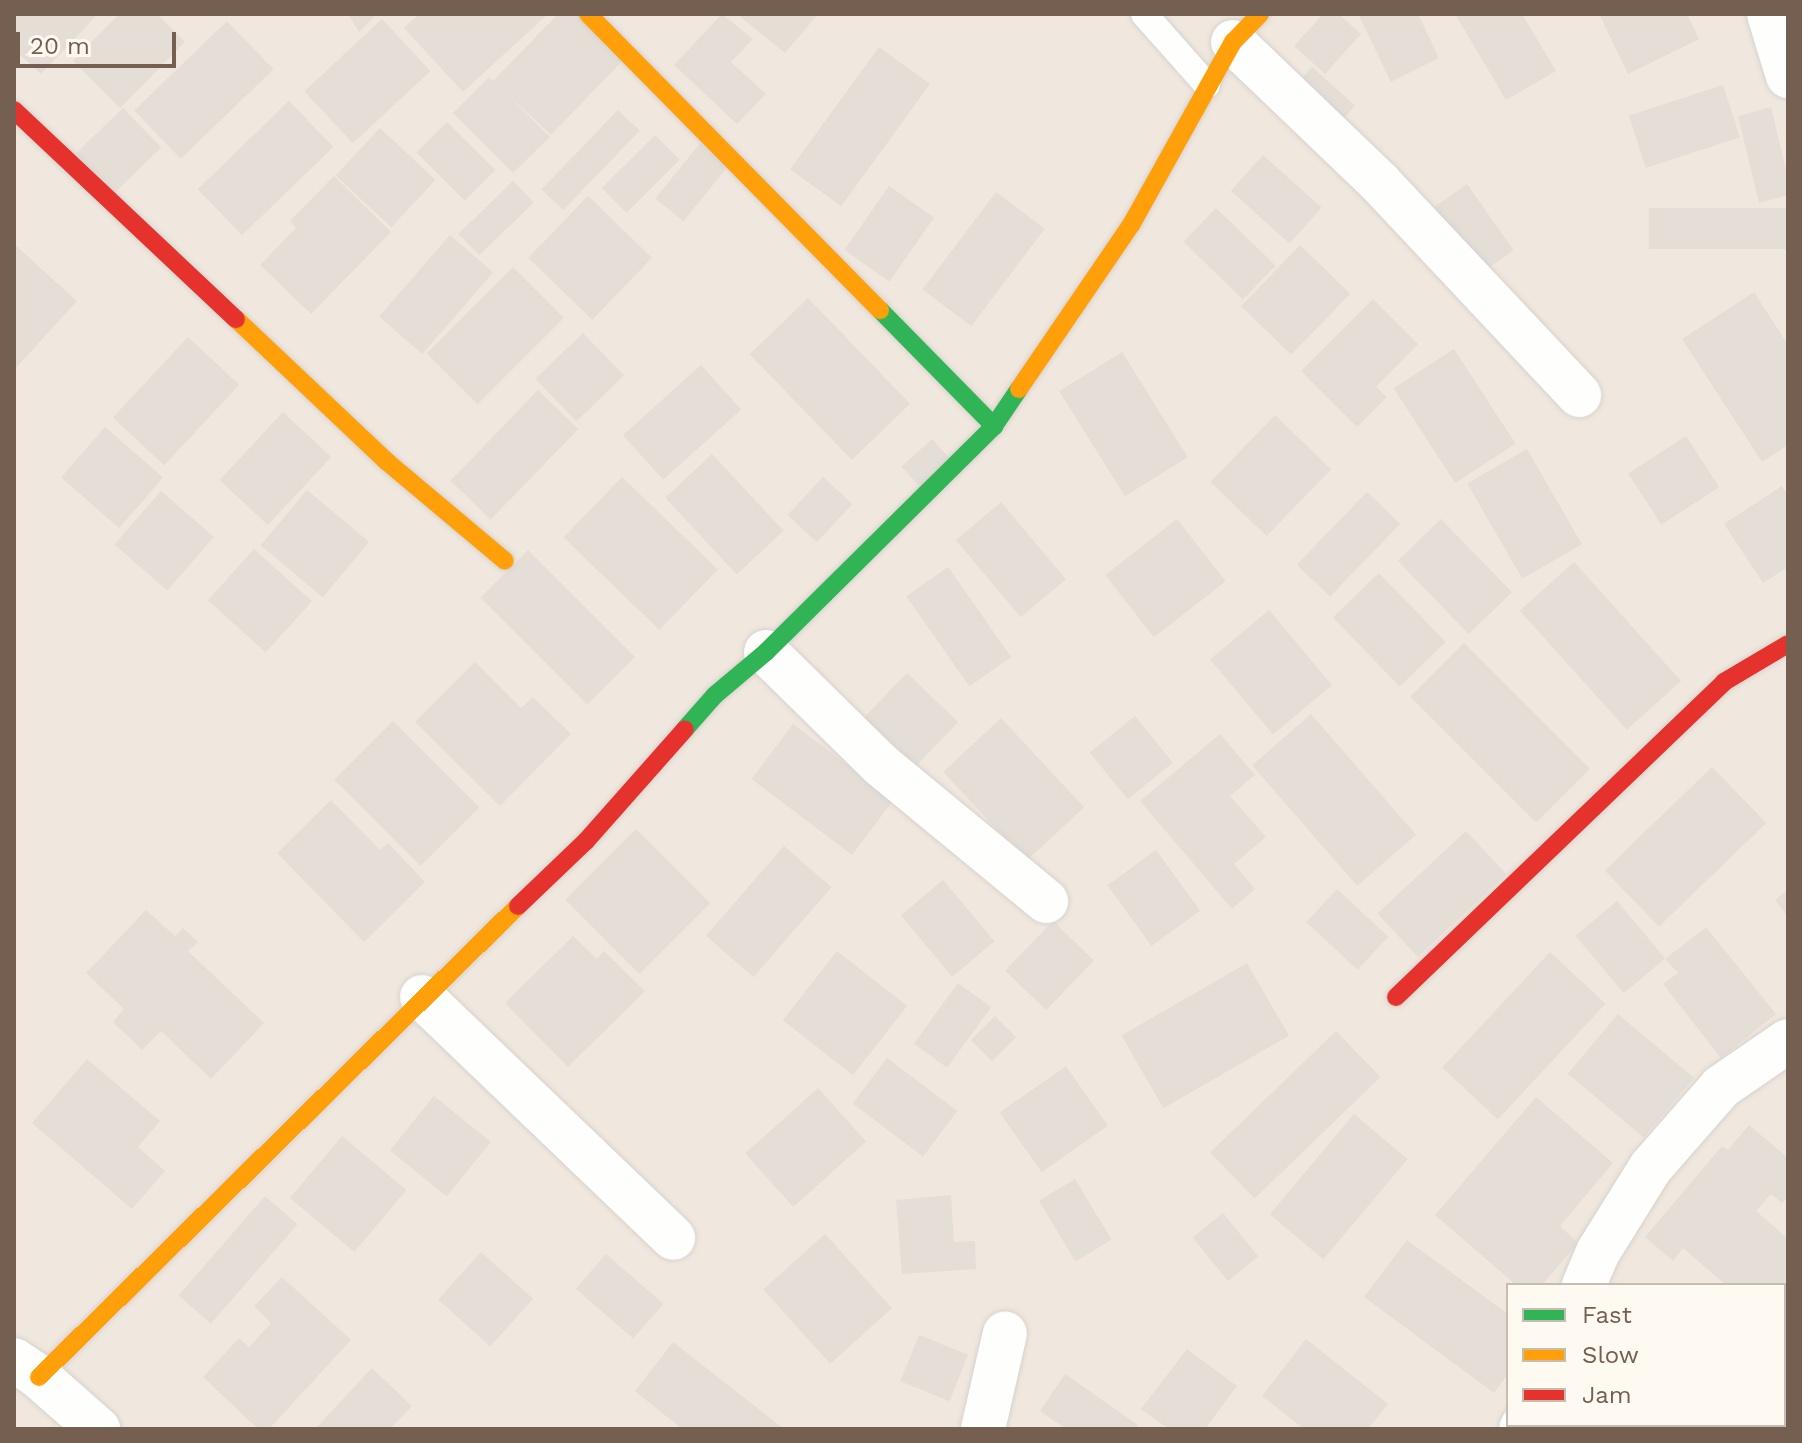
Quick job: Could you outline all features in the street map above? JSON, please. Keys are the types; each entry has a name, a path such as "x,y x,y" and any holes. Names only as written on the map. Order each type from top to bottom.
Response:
{"street":[{"path":"588,14 994,426"},
{"path":"1769,14 1788,76"},
{"path":"98,1429 26,1368 586,841 715,695 766,652 994,426 1131,225 1207,85 1247,28 1380,183 1579,395"},
{"path":"14,110 386,461 505,561"},
{"path":"1396,997 1724,682 1788,644"},
{"path":"766,652 881,765 1046,901"},
{"path":"422,997 673,1238"},
{"path":"1585,1283 1598,1252 1651,1167 1721,1087 1788,1041"},
{"path":"983,1429 1005,1333"}],"lane":[{"path":"1144,14 1207,85"}],"shaded area":[{"path":"14,14 1788,14 1788,1429 14,1429"}],"building":[{"path":"14,14 98,14 41,74 14,49"},
{"path":"119,14 157,14 185,42 120,108 73,61"},
{"path":"348,14 377,14 359,32"},
{"path":"419,14 548,14 463,92 404,28"},
{"path":"558,14 580,14 625,58 551,135 504,91 550,137 513,173 453,113 489,77 493,81"},
{"path":"722,14 753,39 731,62 766,94 737,124 674,65"},
{"path":"737,14 818,14 785,53"},
{"path":"1323,14 1339,14 1361,34 1325,74 1294,46"},
{"path":"1358,14 1418,14 1439,58 1391,82"},
{"path":"1455,14 1522,14 1556,71 1506,100"},
{"path":"1599,14 1687,14 1699,39 1628,74"},
{"path":"382,19 430,71 353,143 304,91"},
{"path":"227,21 274,69 181,159 134,111"},
{"path":"879,47 930,84 841,206 790,169"},
{"path":"1312,67 1355,106 1333,130 1290,92"},
{"path":"1723,85 1740,137 1646,168 1629,116"},
{"path":"289,101 333,147 242,235 198,189"},
{"path":"1771,107 1788,178 1788,195 1759,203 1738,116"},
{"path":"123,108 161,148 112,195 74,155"},
{"path":"618,110 640,131 563,210 542,189"},
{"path":"447,122 495,170 465,200 417,152"},
{"path":"380,128 436,180 391,227 336,176"},
{"path":"655,135 680,160 627,213 602,188"},
{"path":"702,141 730,164 683,221 655,199"},
{"path":"1263,155 1322,208 1290,244 1231,191"},
{"path":"334,176 391,232 311,314 260,265 296,228 290,221"},
{"path":"513,181 534,203 479,255 458,234"},
{"path":"1467,184 1513,250 1476,277 1429,210"},
{"path":"889,186 934,218 889,281 844,250"},
{"path":"996,192 1045,229 971,326 923,289"},
{"path":"588,196 652,258 592,320 528,258"},
{"path":"1216,208 1276,266 1243,299 1183,242"},
{"path":"1649,208 1788,208 1788,249 1649,249"},
{"path":"450,235 493,272 422,354 379,317"},
{"path":"14,244 77,301 14,370"},
{"path":"1300,245 1350,294 1291,355 1241,306"},
{"path":"513,267 564,318 478,404 427,353"},
{"path":"1754,292 1788,345 1788,445 1762,462 1682,339"},
{"path":"808,298 910,404 852,460 750,354"},
{"path":"1373,299 1418,344 1376,387 1387,397 1357,427 1301,371"},
{"path":"583,333 624,375 577,421 536,379"},
{"path":"188,337 239,385 164,465 113,417"},
{"path":"1454,349 1516,444 1455,483 1394,388"},
{"path":"1122,352 1188,457 1125,496 1059,391"},
{"path":"701,365 741,410 663,480 623,435"},
{"path":"538,390 578,429 491,520 450,481"},
{"path":"283,412 331,457 268,525 220,480"},
{"path":"1275,415 1331,469 1267,536 1210,482"},
{"path":"105,427 163,478 119,528 61,478"},
{"path":"1686,436 1719,487 1661,525 1628,474"},
{"path":"932,439 953,462 922,489 902,466"},
{"path":"1527,449 1582,544 1522,579 1467,484"},
{"path":"712,454 784,531 737,574 665,498"},
{"path":"622,477 718,569 659,630 564,537"},
{"path":"823,477 852,504 817,542 788,515"},
{"path":"1782,486 1788,495 1788,567 1763,583 1724,524"},
{"path":"307,490 369,542 323,597 261,545"},
{"path":"161,491 214,537 167,591 114,545"},
{"path":"1367,492 1400,524 1330,597 1297,565"},
{"path":"1001,502 1066,579 1021,617 956,540"},
{"path":"1177,519 1226,581 1154,637 1105,575"},
{"path":"1441,519 1512,592 1469,634 1398,561"},
{"path":"254,549 312,601 266,652 208,600"},
{"path":"528,550 635,657 587,704 481,597"},
{"path":"1574,562 1681,681 1627,730 1520,611"},
{"path":"948,567 1011,657 969,686 906,596"},
{"path":"1379,573 1446,642 1400,687 1333,617"},
{"path":"1269,610 1332,685 1273,735 1210,659"},
{"path":"1464,643 1590,769 1536,823 1410,697"},
{"path":"475,662 521,708 533,697 571,734 500,806 415,722"},
{"path":"907,673 958,722 914,768 863,718"},
{"path":"1311,714 1416,835 1357,886 1252,765"},
{"path":"1135,716 1173,763 1128,799 1090,753"},
{"path":"1001,718 1084,807 1026,861 943,772"},
{"path":"393,721 479,807 421,866 334,780"},
{"path":"793,724 894,800 852,855 751,779"},
{"path":"1220,734 1255,775 1230,796 1266,837 1234,864 1255,889 1232,909 1140,801"},
{"path":"1712,767 1766,823 1659,927 1605,871"},
{"path":"331,800 380,850 388,843 425,882 364,942 277,853"},
{"path":"636,829 710,903 640,974 565,900"},
{"path":"1466,831 1506,874 1418,957 1378,914"},
{"path":"784,846 832,887 753,977 706,936"},
{"path":"1156,850 1200,911 1152,946 1107,885"},
{"path":"943,880 994,941 952,977 901,915"},
{"path":"1337,889 1388,937 1358,970 1306,922"},
{"path":"1788,890 1788,917 1775,900"},
{"path":"1617,901 1665,958 1624,993 1576,936"},
{"path":"146,910 175,936 183,928 198,942 188,951 264,1023 211,1079 161,1031 142,1050 113,1022 124,1009 86,973"},
{"path":"1053,921 1094,961 1046,1010 1005,971"},
{"path":"1706,927 1776,1014 1721,1058 1663,984 1678,973 1665,959"},
{"path":"573,936 597,959 604,951 645,991 568,1067 505,1003"},
{"path":"837,951 907,1006 853,1075 783,1020"},
{"path":"1550,952 1606,1004 1498,1119 1442,1068"},
{"path":"1247,963 1289,1036 1163,1108 1121,1036"},
{"path":"958,983 991,1007 947,1068 914,1044"},
{"path":"1618,1014 1694,1078 1644,1137 1568,1074"},
{"path":"995,1016 1016,1037 992,1061 971,1040"},
{"path":"1336,1031 1380,1077 1255,1199 1210,1153"},
{"path":"887,1058 957,1111 923,1156 853,1104"},
{"path":"87,1059 160,1121 138,1147 165,1171 132,1209 32,1123"},
{"path":"1066,1066 1108,1126 1042,1172 1000,1112"},
{"path":"818,1088 866,1142 793,1207 745,1154"},
{"path":"434,1096 491,1142 447,1196 390,1150"},
{"path":"1536,1097 1613,1163 1560,1226 1578,1243 1544,1283 1514,1283 1435,1215"},
{"path":"1354,1114 1408,1159 1323,1259 1270,1214"},
{"path":"1749,1125 1788,1158 1788,1196 1782,1203 1771,1194 1756,1211 1788,1239 1788,1337 1786,1283 1724,1283 1683,1248 1673,1261 1645,1237 1722,1146 1728,1150"},
{"path":"342,1136 406,1190 354,1252 290,1198"},
{"path":"1075,1179 1112,1240 1076,1261 1039,1201"},
{"path":"951,1195 954,1242 975,1241 976,1269 902,1274 896,1200"},
{"path":"265,1196 297,1224 211,1324 178,1296"},
{"path":"1223,1213 1258,1257 1228,1281 1193,1238"},
{"path":"825,1234 892,1308 830,1364 763,1290"},
{"path":"1407,1240 1506,1313 1506,1377 1494,1393 1364,1297"},
{"path":"481,1252 533,1299 490,1346 438,1300"},
{"path":"606,1254 663,1304 633,1339 576,1289"},
{"path":"282,1277 351,1340 269,1429 258,1429 203,1377 239,1338 249,1347 271,1323 254,1306"},
{"path":"919,1335 968,1355 949,1401 900,1381"},
{"path":"1306,1339 1388,1404 1368,1429 1304,1429 1262,1396"},
{"path":"673,1342 784,1429 682,1429 635,1391"},
{"path":"1187,1349 1237,1386 1205,1429 1169,1429 1141,1409"},
{"path":"372,1368 412,1406 390,1429 315,1429"},
{"path":"1065,1374 1138,1425 1135,1429 1066,1429 1040,1411"},
{"path":"1664,1427 1667,1429 1580,1429"}],"traffic: fast":[{"path":"880,310 994,426"},
{"path":"685,729 715,695 766,652 994,426 1019,389"}],"traffic: slow":[{"path":"588,14 880,310"},
{"path":"1019,389 1131,225 1233,42 1260,14"},
{"path":"236,319 386,461 505,561"},
{"path":"39,1377 518,906"}],"traffic: jam":[{"path":"14,110 236,319"},
{"path":"1396,997 1724,682 1788,644"},
{"path":"518,906 586,841 685,729"}]}
